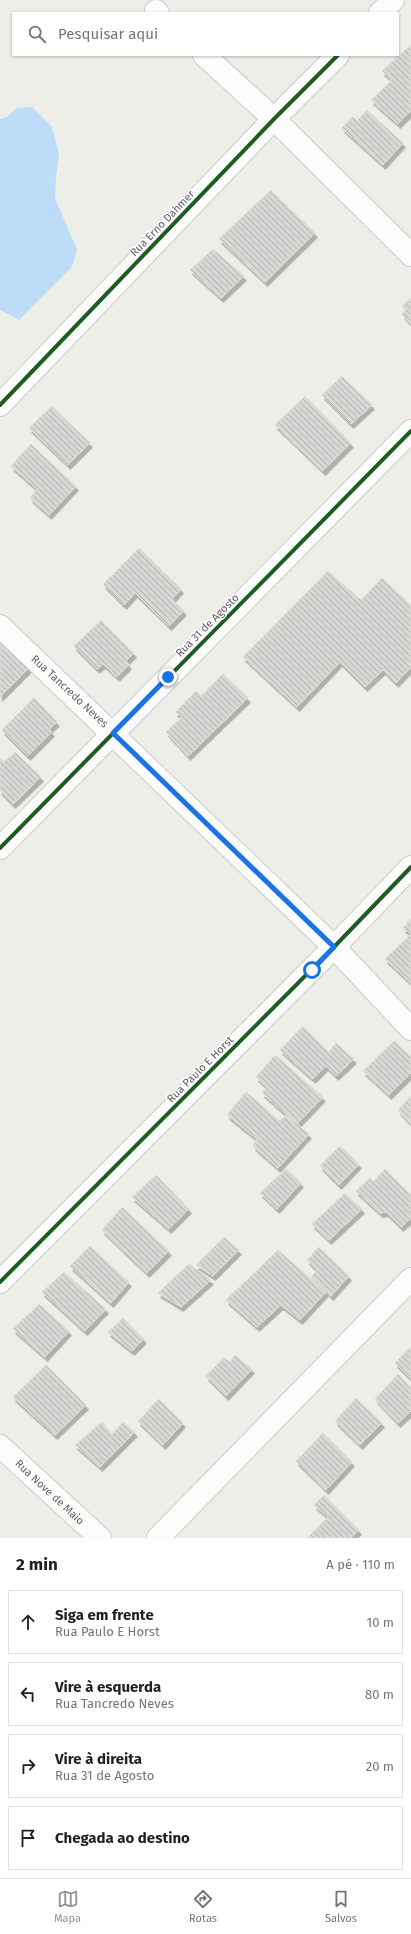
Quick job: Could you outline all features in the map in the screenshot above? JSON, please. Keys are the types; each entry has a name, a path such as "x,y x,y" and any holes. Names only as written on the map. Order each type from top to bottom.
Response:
{"street":[{"path":"381,12 393,0"},
{"path":"205,56 274,119 411,255"},
{"name":"Rua Erno Dahmer","path":"0,405 274,119 337,56"},
{"name":"Rua 31 de Agosto","path":"0,848 411,431"},
{"name":"Rua Tancredo Neves","path":"0,626 334,947 411,1028"},
{"name":"Rua Paulo E Horst","path":"0,1282 334,947 411,867"},
{"path":"158,1538 411,1279"},
{"name":"Rua Nove de Maio","path":"0,1446 100,1538"}],"water":[{"path":"32,107 52,127 59,154 55,198 77,250 72,267 19,320 0,310 0,119 7,117 17,108"}],"building":[{"path":"411,45 411,111 398,124 371,100 392,80 382,71"},
{"path":"367,110 403,143 383,165 342,128 353,117 357,121"},
{"path":"271,190 315,233 265,282 219,239"},
{"path":"213,249 244,276 221,298 190,270"},
{"path":"411,298 411,324 402,314 406,310 402,306"},
{"path":"342,376 372,405 351,424 322,395"},
{"path":"305,396 351,443 323,471 275,425"},
{"path":"52,406 90,443 68,465 29,428"},
{"path":"31,444 76,486 49,515 30,498 37,489 11,466"},
{"path":"139,548 181,589 172,599 184,611 169,626 135,593 124,605 103,584"},
{"path":"328,571 361,600 382,578 411,605 411,667 396,683 383,670 365,687 340,662 297,707 243,657"},
{"path":"101,620 134,653 126,661 129,665 117,677 103,664 97,669 74,646"},
{"path":"0,637 31,666 0,697"},
{"path":"223,674 248,698 188,756 166,732 182,717 175,712 196,691 201,696"},
{"path":"34,698 57,722 49,729 52,732 28,756 2,730"},
{"path":"15,752 41,777 13,804 0,791 0,758 4,762"},
{"path":"411,919 411,934 403,928"},
{"path":"411,934 411,983 385,959"},
{"path":"303,1026 329,1052 336,1043 354,1059 336,1076 326,1066 313,1079 280,1050"},
{"path":"394,1041 411,1057 411,1073 389,1095 363,1071"},
{"path":"275,1055 323,1097 297,1124 262,1093 267,1087 256,1077"},
{"path":"246,1092 280,1121 286,1115 309,1134 278,1168 253,1146 257,1139 227,1115"},
{"path":"411,1096 411,1124 398,1110"},
{"path":"340,1146 359,1164 339,1185 320,1166"},
{"path":"286,1169 301,1183 277,1209 260,1193"},
{"path":"385,1169 411,1195 411,1209 409,1212 411,1213 411,1218 401,1227 386,1212 380,1213 356,1191 370,1178 373,1182"},
{"path":"156,1175 189,1209 169,1229 132,1197"},
{"path":"345,1193 362,1209 329,1240 312,1224"},
{"path":"122,1207 169,1251 147,1273 102,1230"},
{"path":"224,1237 239,1250 213,1276 196,1265"},
{"path":"90,1246 129,1282 111,1303 70,1266"},
{"path":"319,1247 349,1276 331,1296 311,1277 317,1270 307,1260"},
{"path":"278,1250 326,1292 300,1320 281,1305 257,1327 226,1300"},
{"path":"189,1264 211,1280 181,1307 158,1293"},
{"path":"64,1272 106,1309 85,1331 42,1292"},
{"path":"39,1304 69,1331 45,1357 13,1329"},
{"path":"123,1318 144,1339 132,1351 108,1332"},
{"path":"411,1347 411,1379 395,1363"},
{"path":"235,1355 252,1369 226,1396 206,1376 224,1358 230,1362"},
{"path":"46,1365 86,1405 55,1435 13,1397"},
{"path":"398,1374 411,1388 411,1411 398,1423 375,1399"},
{"path":"356,1398 382,1423 360,1445 335,1421"},
{"path":"159,1399 183,1423 163,1445 138,1421"},
{"path":"102,1422 112,1434 123,1422 135,1432 100,1467 75,1445"},
{"path":"323,1433 352,1462 326,1490 296,1461"},
{"path":"324,1495 359,1530 351,1538 307,1538 328,1517 314,1505"}],"cycle path":[{"path":"0,405 274,119 337,56"},
{"path":"0,848 411,431"},
{"path":"0,1282 334,947 411,867"}],"route":[{"path":"168,677 113,733 334,947 312,970"}]}
